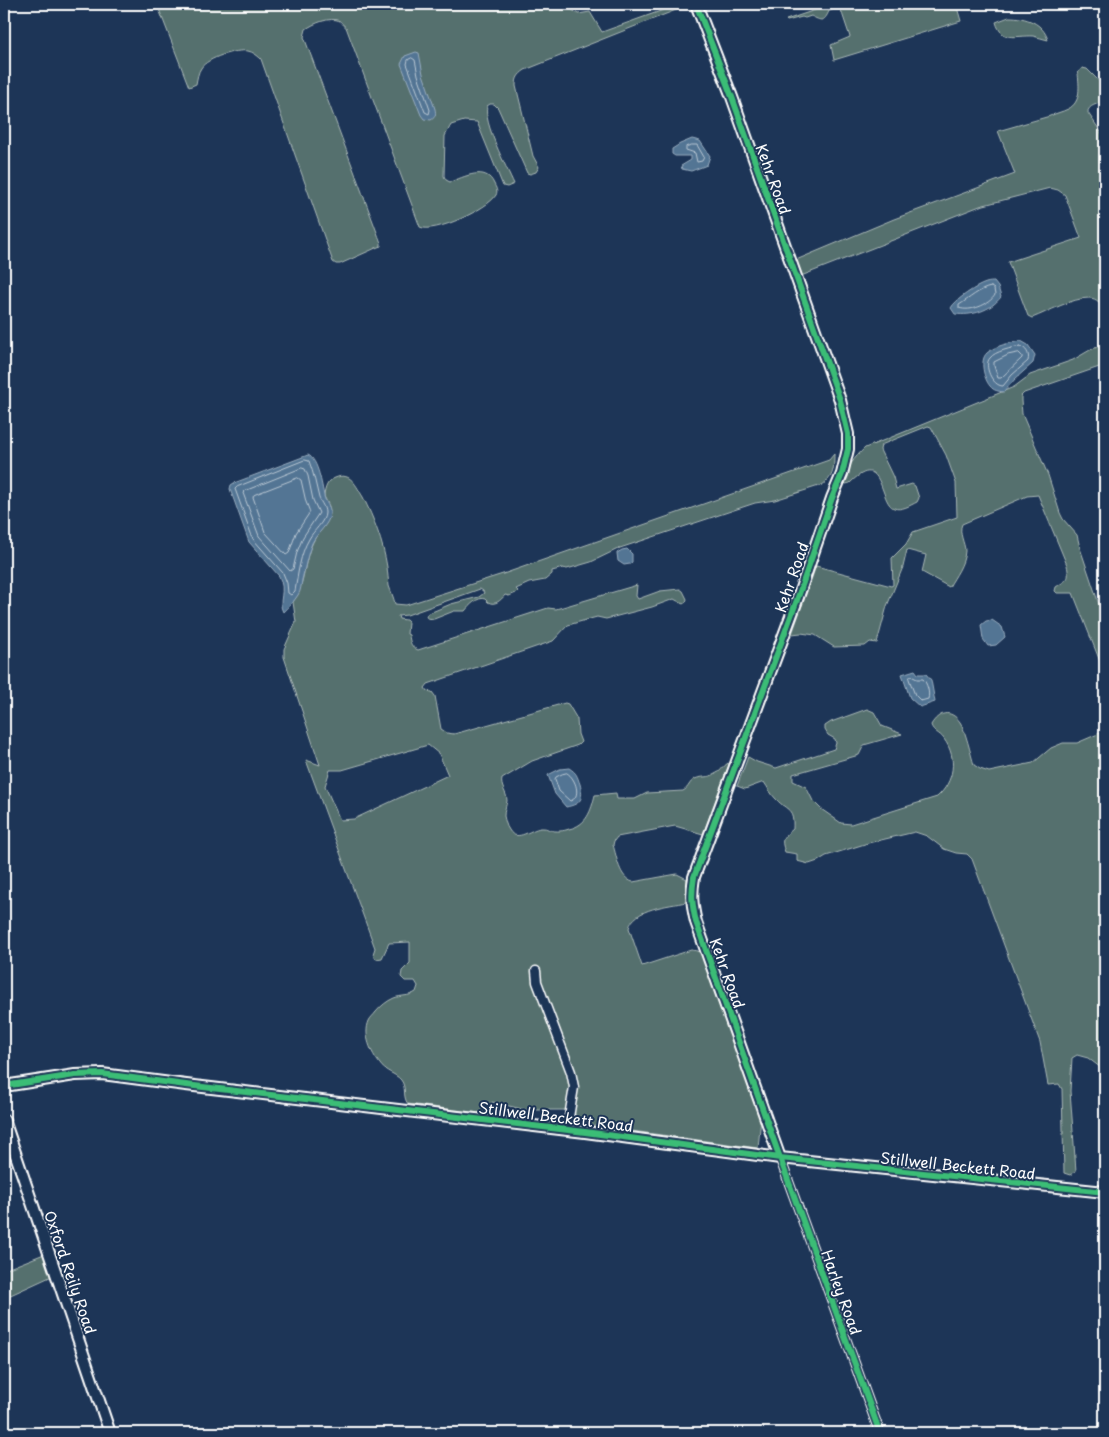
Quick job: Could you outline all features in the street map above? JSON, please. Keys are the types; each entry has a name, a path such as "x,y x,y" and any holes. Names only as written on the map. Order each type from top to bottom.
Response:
{"street":[{"name":"Kehr Road","path":"696,4 732,97 840,400 848,434 848,450 842,474 794,609 700,860 692,888 692,907 696,922 780,1158"},
{"path":"536,971 537,982 571,1072 574,1087 567,1129"},
{"name":"Stillwell Beckett Road","path":"4,1086 75,1075 102,1074 567,1129 780,1158 1105,1192"},
{"name":"Oxford Reily Road","path":"4,1120 110,1433"},
{"name":"Harley Road","path":"780,1158 880,1433"}],"green space":[{"path":"157,4 564,4 578,14 590,12 602,32 680,4 690,4 691,7 689,9 681,8 521,73 517,79 516,86 533,156 539,167 536,172 527,173 498,108 494,104 487,106 488,123 514,184 507,187 503,186 477,122 464,121 451,125 445,136 444,176 446,180 450,182 474,174 486,175 494,184 497,194 483,207 460,219 437,227 427,228 420,227 346,27 340,21 331,19 306,29 304,37 381,243 381,246 336,264 333,262 261,59 248,51 236,51 222,55 204,64 199,71 196,84 189,87"},
{"path":"826,4 956,4 961,21 834,60 831,45 850,37 840,7 829,11 822,20 811,16 786,20 824,7"},
{"path":"1009,17 1022,18 1033,22 1042,29 1048,40 1033,36 1015,37 1002,33 996,22"},
{"path":"1082,68 1087,69 1105,87 1105,101 1091,106 1088,113 1105,138 1105,309 1097,300 1089,298 1068,303 1032,318 1028,316 1008,262 1081,238 1065,195 1058,190 1050,188 980,206 801,276 796,260 894,219 1015,174 998,131 1050,116 1072,106 1078,98 1078,73"},
{"path":"1105,344 1105,365 1024,393 1021,396 1021,401 1022,414 1048,475 1060,513 1077,535 1105,622 1105,674 1073,593 1057,593 1055,591 1056,587 1067,579 1068,570 1038,495 1027,496 962,524 961,534 965,548 963,561 949,587 922,572 926,555 907,550 903,567 887,606 877,643 870,642 865,646 834,647 815,635 792,634 816,566 891,586 893,585 892,558 906,544 913,532 957,517 956,483 946,455 931,427 928,426 881,445 880,450 893,477 896,489 912,484 915,486 919,498 917,502 900,509 894,508 889,504 879,481 875,475 869,472 861,474 850,483 846,484 844,482 851,463 865,448 1014,387 1030,375 1073,360"},
{"path":"834,454 833,472 822,485 775,500 755,503 620,548 591,562 552,571 552,574 545,580 529,583 516,589 518,591 516,593 509,596 505,595 495,603 488,602 482,598 474,602 465,611 454,611 434,619 427,618 427,614 451,604 479,597 484,593 480,589 407,615 398,616 399,619 408,622 407,634 412,646 418,650 548,608 556,609 637,585 636,596 638,599 660,591 680,589 683,591 687,599 683,604 674,599 606,619 597,617 568,625 553,641 428,684 425,688 435,696 441,729 447,733 454,734 565,703 568,704 577,719 578,734 581,742 578,745 532,761 502,779 507,801 504,814 505,821 512,834 516,835 525,834 539,828 560,831 575,827 584,821 592,806 595,795 616,793 617,799 635,799 647,793 683,791 695,779 713,775 728,763 729,765 703,834 675,826 617,837 613,845 617,861 628,880 633,882 677,874 687,879 686,902 644,912 632,921 629,928 642,966 691,950 698,951 704,958 761,1118 758,1148 580,1124 574,1110 526,1110 492,1102 488,1114 408,1104 401,1080 382,1067 371,1049 367,1038 367,1026 384,1004 394,998 416,992 418,986 415,981 405,981 401,977 402,971 410,963 410,942 389,943 382,958 376,959 373,954 375,948 306,760 320,765 284,657 284,649 296,622 293,602 300,588 307,557 315,538 326,523 329,515 329,507 324,496 328,483 332,479 345,476 358,488 381,540 389,586 395,604 406,605 506,573 829,460","holes":["428,745 439,754 448,775 354,819 340,820 325,786 330,770 342,770"]},
{"path":"867,709 874,712 882,726 902,734 864,745 859,755 793,774 793,781 806,787 813,801 841,823 851,824 937,797 943,791 952,770 951,754 944,739 931,725 941,715 952,715 960,722 974,765 989,772 1033,763 1051,748 1063,743 1077,743 1105,731 1105,1071 1088,1058 1077,1055 1072,1058 1070,1091 1076,1171 1070,1175 1064,1173 1062,1089 1059,1084 1048,1085 1040,1042 972,859 967,854 944,849 927,836 915,832 868,843 826,856 809,864 797,861 797,854 785,852 783,844 785,837 793,829 791,813 774,797 764,782 745,789 737,786 748,757 776,768 834,749 835,739 828,735 825,726"},
{"path":"44,1254 52,1276 4,1298 4,1270"}],"water":[{"path":"416,52 419,53 423,74 435,109 434,118 431,120 424,119 421,115 401,64 405,56"},
{"path":"692,139 700,141 710,156 707,165 691,171 682,169 681,166 691,160 691,156 675,156 672,154 672,149"},
{"path":"988,282 994,282 998,287 1001,297 997,302 980,312 955,314 951,308 961,297"},
{"path":"1021,341 1028,345 1035,355 1033,363 1004,392 995,390 988,383 984,374 983,360 985,356 999,346"},
{"path":"308,455 317,467 330,514 327,522 312,543 299,593 283,612 281,608 282,587 279,576 249,542 230,489 234,483"},
{"path":"627,549 632,554 632,562 624,565 618,561 617,553"},
{"path":"992,620 1002,627 1005,637 996,645 988,646 983,639 981,625 986,621"},
{"path":"915,670 918,674 926,674 931,680 935,702 920,707 910,698 902,674"},
{"path":"569,768 574,771 577,777 582,794 578,802 566,807 555,794 548,775 560,769"}],"cycle path":[{"path":"696,4 732,97 840,400 848,434 848,449 842,474 797,600 694,877 692,889 693,905 696,922 880,1433"},
{"path":"4,1086 75,1075 102,1074 585,1132 780,1158 1105,1192"}]}
